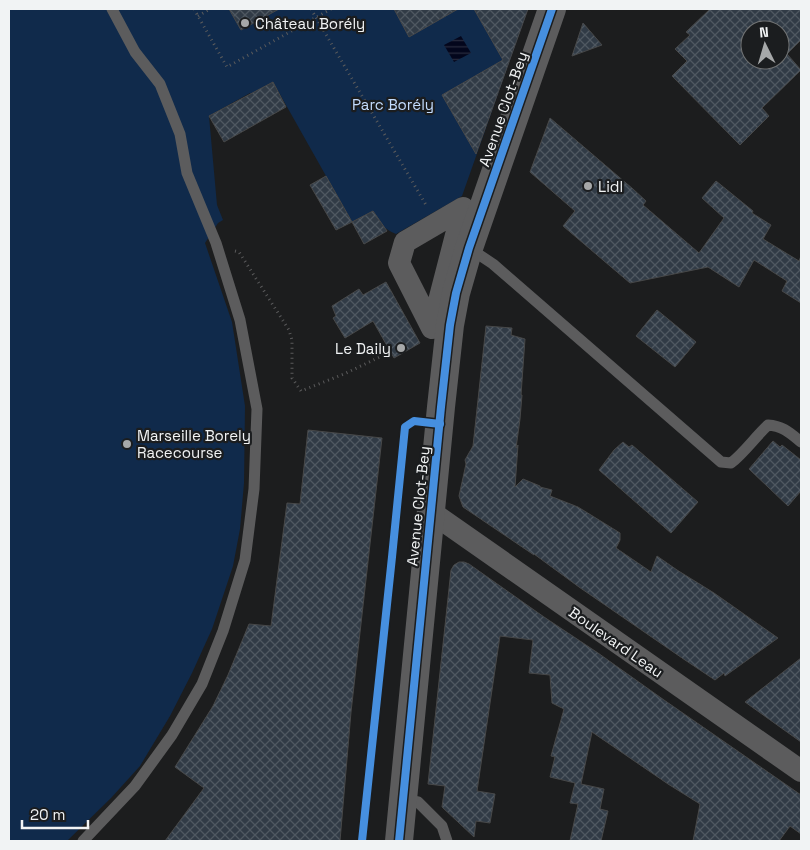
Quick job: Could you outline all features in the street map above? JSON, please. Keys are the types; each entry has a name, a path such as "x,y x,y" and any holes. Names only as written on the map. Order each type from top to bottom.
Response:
{"street":[{"name":"Avenue Clot-Bey","path":"399,841 450,325 462,253 552,9"},
{"path":"463,208 462,253 432,328 399,264 405,242 432,215 463,208"},
{"name":"Boulevard Leau","path":"431,512 801,771"}],"lane":[{"path":"83,841 135,786 172,734 202,684 223,631 245,560 254,489 257,410 240,320 216,243 187,173 180,134 160,84 134,52 112,9"},
{"path":"462,253 493,264 721,462 731,463 768,425 777,426 801,442"},
{"path":"403,799 418,802 442,826 447,841"}],"path":[{"path":"194,9 227,67 331,9"},
{"path":"198,16 210,9"},
{"path":"311,9 432,215"},
{"path":"216,243 240,252 289,330 292,340 292,378 301,391 344,374 384,355"}],"green space":[{"name":"Marseille Borely Racecourse","path":"9,9 528,9 462,196 396,234 380,222 373,211 352,222 273,82 209,116 217,205 223,220 218,223 205,243 232,322 245,406 244,483 240,529 233,566 212,629 192,673 170,716 140,766 111,798 67,841 9,841"}],"shaded area":[{"path":"461,36 471,53 454,62 444,45"}],"building":[{"name":"Château Borély","path":"229,9 279,9 241,30"},
{"path":"394,9 458,9 409,37"},
{"path":"474,9 528,9 476,154 442,95 503,60"},
{"path":"710,9 801,9 801,40 790,51 790,20 740,20 740,70 790,70 790,57 801,70 762,108 769,116 740,145 672,76 687,61 675,49 690,35 686,32"},
{"path":"583,23 602,45 572,56"},
{"path":"273,82 286,107 224,142 209,116"},
{"path":"550,118 633,189 646,201 643,205 699,253 724,218 702,198 716,181 753,211 752,213 771,225 763,239 799,261 801,256 801,303 782,291 787,281 754,260 739,287 708,267 630,283 563,226 575,211 530,172"},
{"path":"326,176 352,222 336,230 310,185"},
{"path":"373,211 387,231 364,244 352,222"},
{"path":"386,282 420,343 394,358 373,321 345,338 333,318 336,316 332,306 359,289 363,295"},
{"path":"657,310 696,342 675,367 636,336"},
{"path":"486,326 512,328 511,335 525,339 522,395 516,448 518,445 515,487 523,479 552,490 550,496 578,507 620,533 620,540 616,548 651,572 657,556 778,638 725,676 724,673 715,680 463,507 459,496 466,464 465,460 473,446"},
{"path":"308,430 382,438 351,712 340,841 165,841 204,788 175,767 213,706 249,624 271,626 287,503 300,504"},
{"path":"773,441 780,447 782,445 801,460 801,491 788,506 749,469"},
{"path":"623,442 629,447 632,445 698,502 671,533 599,470 614,450"},
{"path":"459,562 469,564 801,795 801,834 790,826 779,841 693,841 700,804 592,732 581,784 604,789 600,809 608,811 601,841 570,841 578,804 570,803 575,783 550,777 555,757 551,756 564,709 552,703 550,675 529,673 533,640 500,636 477,791 495,794 490,823 476,821 474,837 442,807 445,786 428,784 451,570"},
{"path":"801,658 801,742 745,702"}],"cycle path":[{"path":"399,841 450,325 456,293 469,248 552,9"},
{"path":"362,841 405,427 414,421 440,424"}],"place":[{"name":"Château Borély","path":"245,23"},
{"name":"Lidl","path":"588,186"},
{"name":"Le Daily","path":"401,348"},
{"name":"Marseille Borely Racecourse","path":"127,444"}],"park label":[{"name":"Parc Borély","path":"393,104"}]}
